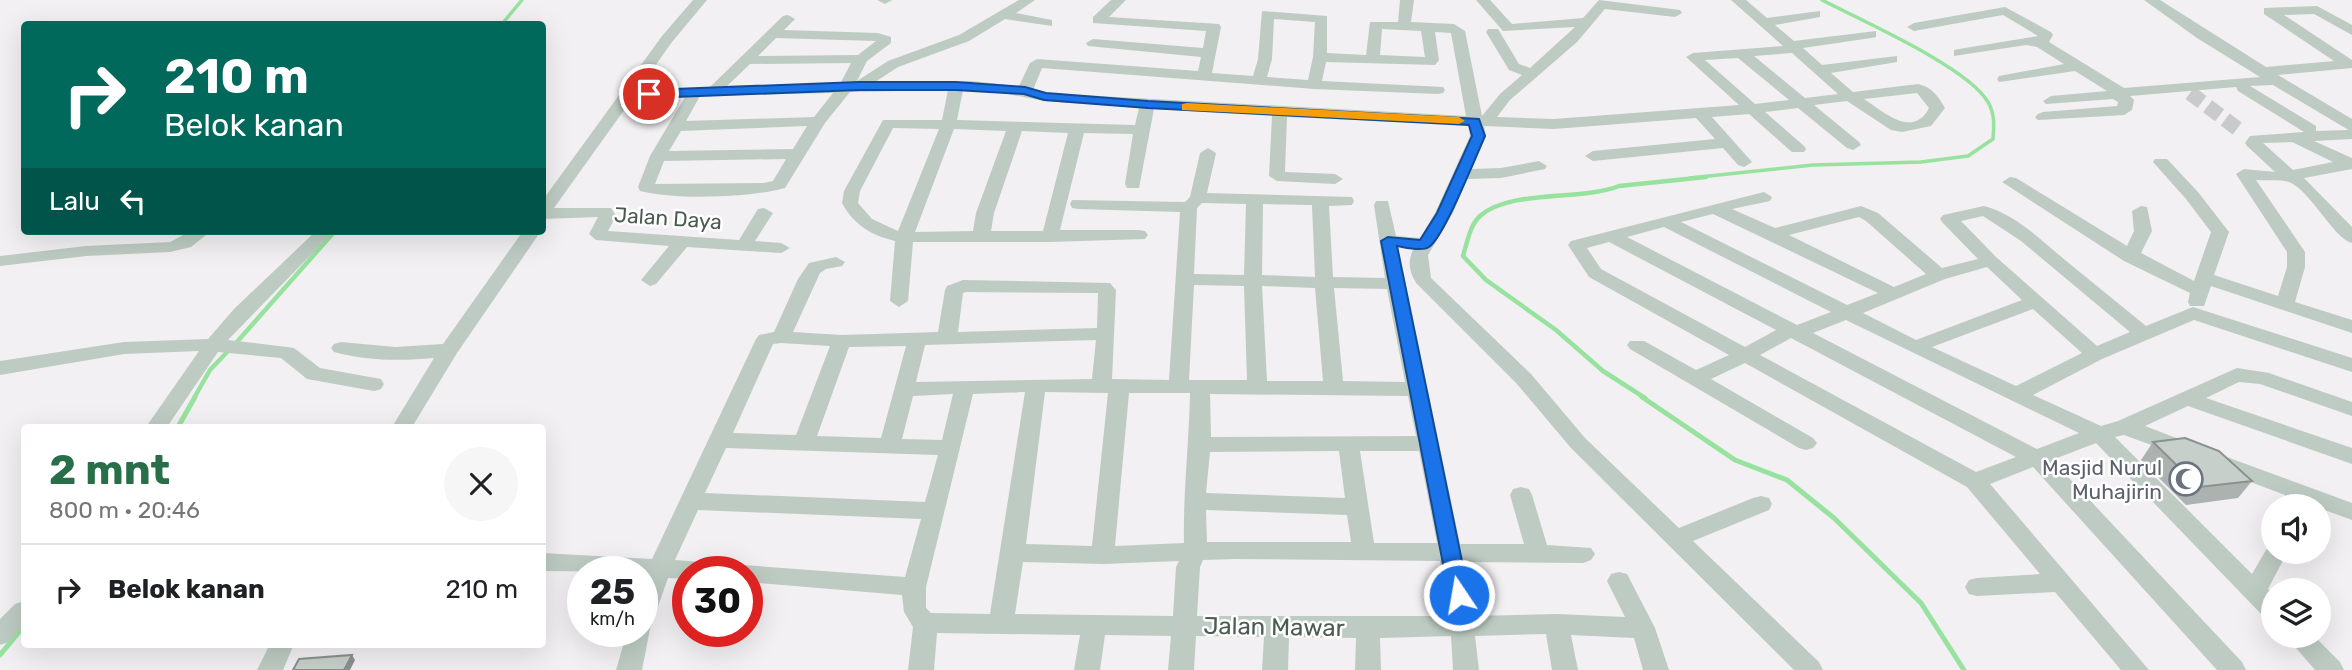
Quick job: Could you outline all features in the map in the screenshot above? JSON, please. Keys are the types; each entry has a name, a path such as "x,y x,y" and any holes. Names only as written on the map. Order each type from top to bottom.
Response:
{"street":[{"path":"546,208 626,95 701,0"},
{"path":"696,92 658,156 646,187 661,191 773,187 779,184 818,121 852,87 893,64 964,38 1028,0"},
{"path":"1119,0 1098,20 1214,27 1197,108"},
{"path":"1404,26 1407,0"},
{"path":"1483,0 1508,28 1587,22"},
{"path":"626,95 956,86 1025,90 1044,97 1197,108 1574,124 1749,109 1852,98 1918,88 1928,92 1937,108 1932,119 1898,128 1852,98 1738,0"},
{"path":"2151,0 2274,79 2352,125"},
{"path":"1480,122 1587,22 1604,2 1675,13"},
{"path":"2346,68 2268,12 2317,10 2352,31"},
{"path":"1913,27 2005,11 2046,35 2041,44"},
{"path":"1259,81 1266,50 1267,14 1322,19 1320,57 1314,85"},
{"path":"1766,22 1815,14"},
{"path":"1004,15 1047,23"},
{"path":"715,91 788,19"},
{"path":"1373,60 1375,25 1454,28 1458,31 1480,122 1478,136 1444,213 1424,244 1418,262 1419,271 1430,289 1524,379 1578,443 1810,670"},
{"path":"1320,57 1430,62 1429,27"},
{"path":"1493,32 1514,67 1533,74"},
{"path":"748,61 861,58 886,40 878,37 775,34"},
{"path":"1798,149 1749,109 1693,57 1792,47 1871,34"},
{"path":"1959,53 2026,41 2041,44 2126,100 2124,110 2043,117"},
{"path":"1093,43 1209,53"},
{"path":"1741,53 1853,145"},
{"path":"852,87 861,58"},
{"path":"1818,70 1892,59"},
{"path":"1025,90 1037,63 1202,82 1259,81 1438,90"},
{"path":"2004,79 2077,66"},
{"path":"2051,101 2146,89 2274,79 2346,68"},
{"path":"2190,93 2243,88 2274,79"},
{"path":"899,301 904,237 949,123 956,86"},
{"path":"2243,88 2310,129"},
{"path":"1133,184 1148,104"},
{"path":"1280,113 1278,176 1335,179"},
{"path":"1700,113 1744,162"},
{"path":"677,126 818,121"},
{"path":"1139,234 981,239 904,237 880,232 863,220 850,203 852,191 885,125 949,123 1141,130"},
{"path":"981,239 985,213 1016,126"},
{"path":"1050,237 1077,128"},
{"path":"2350,164 2290,176 2248,136 2352,134"},
{"path":"2294,136 2350,164"},
{"path":"1593,156 1727,143"},
{"path":"1181,670 1188,567 1196,552 1194,501 1199,445 1189,388 1184,279 1194,202 1208,153"},
{"path":"658,156 796,154"},
{"path":"2161,162 2182,180 2185,189 2220,232 2193,313"},
{"path":"1461,174 1501,173 1539,166"},
{"path":"2285,305 2296,267 2296,252 2244,174 2295,178 2330,211 2352,238"},
{"path":"2010,182 2080,222 2130,257 2202,285 2285,305 2352,327"},
{"path":"1764,197 1577,245 1595,272 1975,481 2136,670"},
{"path":"1255,201 1253,281 1257,387"},
{"path":"1320,201 1334,388"},
{"path":"1078,204 1346,201"},
{"path":"1382,205 1395,284 1450,553 1466,670"},
{"path":"1715,208 1894,294"},
{"path":"1773,234 1861,211 1872,217 1939,275"},
{"path":"2095,354 1990,261 1949,219 1984,211 1997,216 2027,237 2144,334"},
{"path":"2130,257 2143,230 2141,211"},
{"name":"Jalan Daya","path":"546,212 605,212 607,216 598,235 781,248"},
{"path":"743,247 764,213"},
{"path":"1667,222 1915,347 2099,434 2261,597"},
{"path":"0,261 86,251 170,247 186,243 197,235"},
{"path":"158,424 196,368 220,346 229,326 287,272 321,235"},
{"path":"404,424 449,350 529,235"},
{"path":"1613,237 2038,459 2233,670"},
{"path":"1388,241 1424,244"},
{"path":"650,280 681,243"},
{"path":"1696,378 1793,331 1939,275 1990,261"},
{"path":"781,337 808,274 817,266 836,262"},
{"path":"1184,279 1395,284"},
{"path":"947,338 954,290 963,286 1103,287 1107,290 1106,334 1110,385 1103,555"},
{"path":"1915,347 2036,301"},
{"path":"2016,395 2095,354 2193,313 2352,365"},
{"path":"658,571 764,341 781,337 842,341 1106,334"},
{"path":"889,447 917,340"},
{"path":"803,444 842,341"},
{"path":"1637,345 1806,443"},
{"path":"0,368 124,348 251,346 287,353 314,374 374,384"},
{"path":"341,348 357,352 425,353 449,350"},
{"path":"1975,481 2099,434 2125,427 2152,412 2189,399 2238,375 2247,375 2352,409"},
{"path":"1002,623 1036,385"},
{"path":"904,389 1110,385 1418,389"},
{"path":"922,670 918,606 934,511 964,389"},
{"path":"2189,399 2352,456"},
{"path":"2125,427 2283,494"},
{"path":"719,440 951,448"},
{"path":"1348,443 1364,552"},
{"path":"1199,445 1427,443"},
{"path":"1521,495 1538,554"},
{"path":"691,501 934,511"},
{"path":"1194,501 1358,507"},
{"path":"1676,539 1761,504"},
{"path":"2331,507 2352,512"},
{"path":"1013,554 1583,554"},
{"path":"546,562 672,569"},
{"path":"2255,591 2270,564"},
{"name":"Jalan Mawar","path":"763,576 1002,623 1277,628 1557,624 1643,628"},
{"path":"1619,581 1643,628 1656,670"},
{"path":"1977,587 2062,582"},
{"path":"0,635 21,614"},
{"path":"1557,624 1565,670"},
{"path":"1087,670 1094,626"},
{"path":"1275,670 1277,628"},
{"path":"1368,628 1368,670"},
{"path":"629,670 635,647"},
{"path":"270,670 280,648"},
{"path":"2310,648 2331,670"}],"building":[{"path":"2185,438 2219,451 2252,481 2199,487 2153,442"},
{"path":"352,655 344,670 293,670 299,659"}],"waterway":[{"path":"504,21 522,0"},
{"path":"1690,178 1813,165 1921,162 1968,156 1993,139 1992,111 1977,88 1937,60 1822,0"},
{"path":"1645,398 1603,371 1556,330 1486,280 1463,256 1469,234 1480,216 1509,202 1706,177"},
{"path":"236,343 331,235"},
{"path":"194,398 210,370 230,349"},
{"path":"180,424 195,397"},
{"path":"1642,397 1735,460 1787,480 1834,518 1921,603 1964,670"},
{"path":"0,655 21,630"}],"tunnel":[{"path":"2190,93 2242,132"}],"slow traffic":[{"path":"1187,107 1459,121"}],"place":[{"name":"Masjid Nurul Muhajirin","path":"2186,479"}],"route":[{"path":"649,94 859,86 956,86 1025,90 1044,97 1280,113 1415,117 1474,122 1478,136 1444,213 1424,244 1388,241 1459,595"}]}
